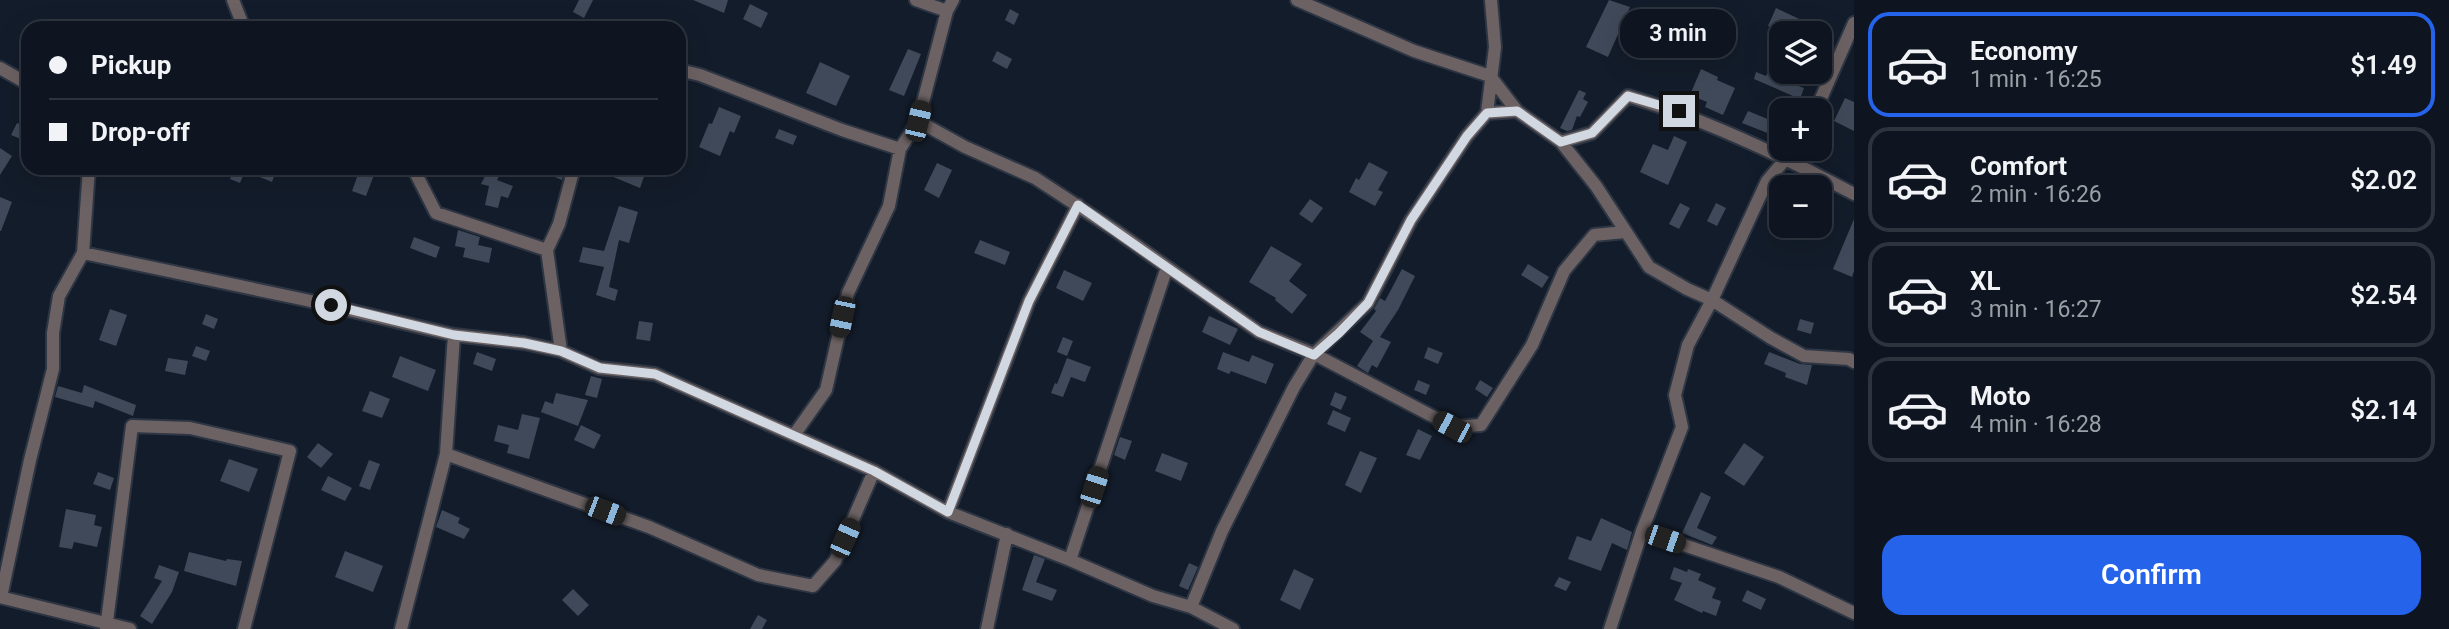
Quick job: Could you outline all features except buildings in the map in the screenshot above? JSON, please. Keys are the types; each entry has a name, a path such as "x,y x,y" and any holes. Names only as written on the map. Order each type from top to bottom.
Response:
{"street":[{"path":"233,0 241,21"},
{"path":"794,435 826,390 848,293 889,206 900,149 918,121 950,5 916,0"},
{"path":"1297,0 1414,51 1490,76 1517,111 1561,142 1596,186 1650,267 1712,300 1804,356 1849,359 1854,362"},
{"path":"1191,607 1223,531 1294,387 1314,355 1368,303 1411,220 1467,136 1487,113 1495,47 1492,0"},
{"path":"1822,98 1850,38 1854,23"},
{"path":"0,68 21,79"},
{"path":"686,72 900,149"},
{"path":"1561,142 1592,133 1628,96 1679,111 1769,145"},
{"path":"1487,113 1517,111"},
{"path":"918,121 965,147 1035,178 1078,205 1259,332 1314,355 1452,427 1481,425 1532,345 1564,271 1594,235 1625,232"},
{"path":"1610,629 1642,531 1682,427 1675,395 1688,345 1767,181 1784,161"},
{"path":"1803,161 1854,194"},
{"path":"89,175 83,253 59,296 53,333 53,369 0,597 107,626 130,629"},
{"path":"417,175 436,213 547,250"},
{"path":"561,351 547,250 559,224 572,175"},
{"path":"948,512 1029,301 1078,205"},
{"path":"83,253 306,300 454,335 524,343 561,351 600,368 655,374 874,471 948,512 1153,596 1191,607 1233,629"},
{"path":"1070,560 1167,267"},
{"path":"401,629 446,454 454,335"},
{"path":"107,626 132,426 190,428 290,451 244,629"},
{"path":"446,454 649,527 758,575 813,586 835,561 874,471"},
{"path":"1642,531 1779,577 1854,613"},
{"path":"987,629 1007,534"}],"route":[{"path":"331,305 454,335 524,343 561,351 600,368 655,374 874,471 948,512 1029,301 1056,243 1078,205 1259,332 1314,355 1368,303 1411,220 1467,136 1487,113 1517,111 1561,142 1592,133 1628,96 1679,111"}]}
